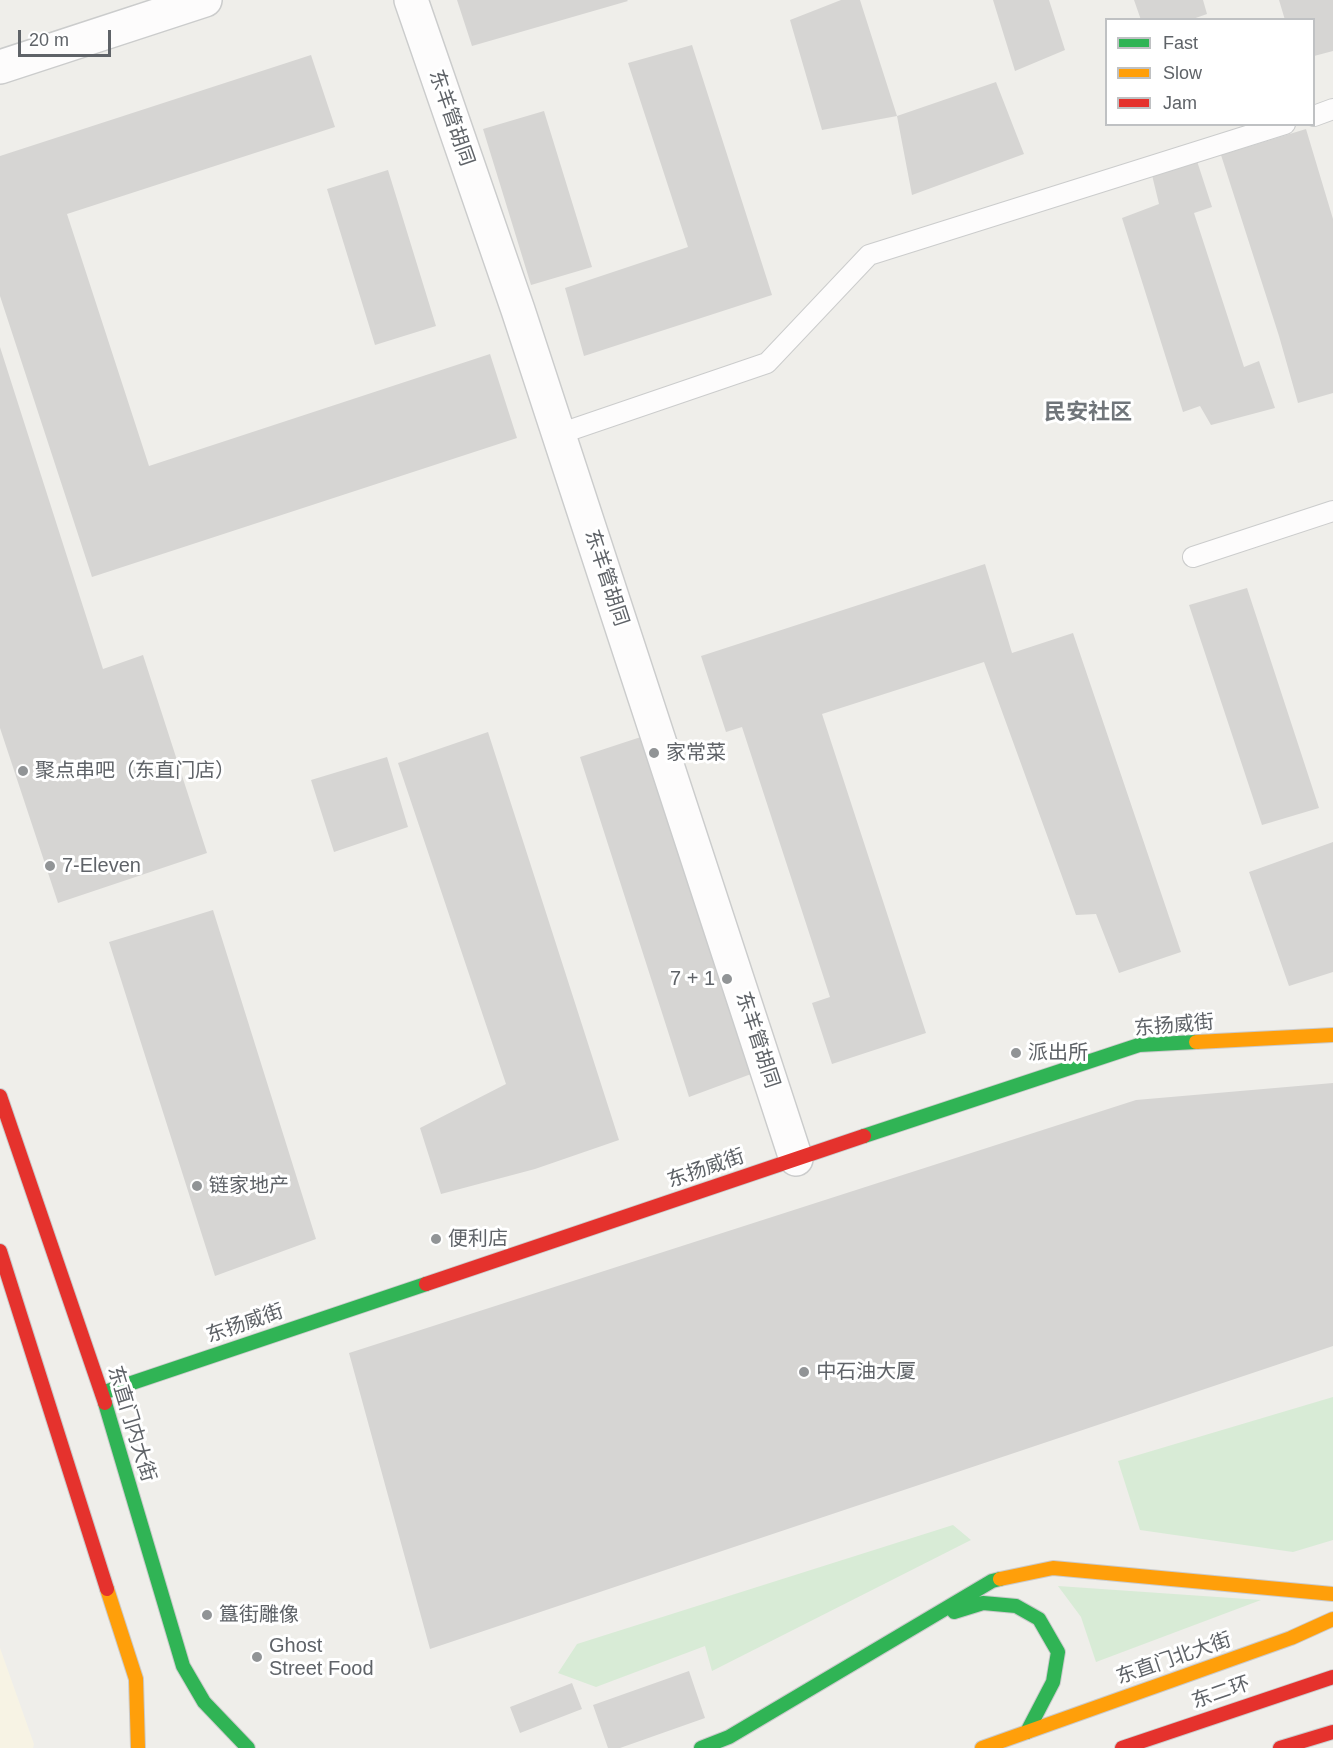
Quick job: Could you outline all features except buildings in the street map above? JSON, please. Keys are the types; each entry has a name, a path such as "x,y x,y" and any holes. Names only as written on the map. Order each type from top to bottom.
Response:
{"main road":[{"name":"东扬威街","path":"102,1394 1139,1045 1333,1035"},
{"name":"东直门内大街","path":"0,1096 102,1394 183,1666 204,1702 248,1748"},
{"path":"2,1266 136,1679 138,1748"},
{"path":"701,1748 729,1737 992,1581 1053,1568 1333,1594"},
{"path":"918,1624 983,1603 1016,1606 1039,1619 1058,1652 1053,1682 1027,1732"},
{"name":"东直门北大街","path":"982,1748 1291,1638 1333,1619"},
{"name":"东二环","path":"1122,1748 1333,1677"},
{"path":"1280,1748 1333,1732"}],"street":[{"path":"0,67 205,0"},
{"name":"东羊管胡同","path":"411,0 559,434 796,1159"}],"lane":[{"path":"1315,116 1333,110"},
{"path":"559,434 767,363 869,255 1279,126"},
{"path":"1193,557 1333,511"}],"shaded area":[{"path":"0,1648 34,1744 33,1748 0,1748"}],"green space":[{"path":"1333,1397 1333,1540 1293,1552 1140,1530 1118,1461"},
{"path":"953,1525 971,1540 712,1671 705,1646 596,1687 558,1673 577,1644"},
{"path":"1058,1586 1261,1600 1096,1662 1081,1617"}],"traffic: fast":[{"path":"864,1136 1139,1045 1196,1042"},
{"path":"102,1393 426,1284"},
{"path":"105,1403 183,1666 204,1702 248,1748"},
{"path":"701,1748 729,1737 992,1581 1000,1579"},
{"path":"954,1612 983,1603 1016,1606 1039,1619 1058,1652 1053,1682 1027,1732"}],"traffic: slow":[{"path":"1196,1042 1333,1035"},
{"path":"1000,1579 1053,1568 1333,1594"},
{"path":"107,1589 136,1679 138,1748"},
{"path":"982,1748 1291,1638 1333,1619"}],"traffic: jam":[{"path":"0,1096 105,1403"},
{"path":"426,1284 864,1136"},
{"path":"0,1251 107,1589"},
{"path":"1122,1748 1333,1677"},
{"path":"1280,1748 1333,1732"}],"place":[{"name":"家常菜","path":"654,753"},
{"name":"聚点串吧（东直门店）","path":"23,771"},
{"name":"7-Eleven","path":"50,866"},
{"name":"7 + 1","path":"727,979"},
{"name":"派出所","path":"1016,1053"},
{"name":"链家地产","path":"197,1186"},
{"name":"便利店","path":"436,1239"},
{"name":"中石油大厦","path":"804,1372"},
{"name":"簋街雕像","path":"207,1615"},
{"name":"Ghost Street Food","path":"257,1657"}],"district":[{"name":"民安社区","path":"1088,413"}]}
